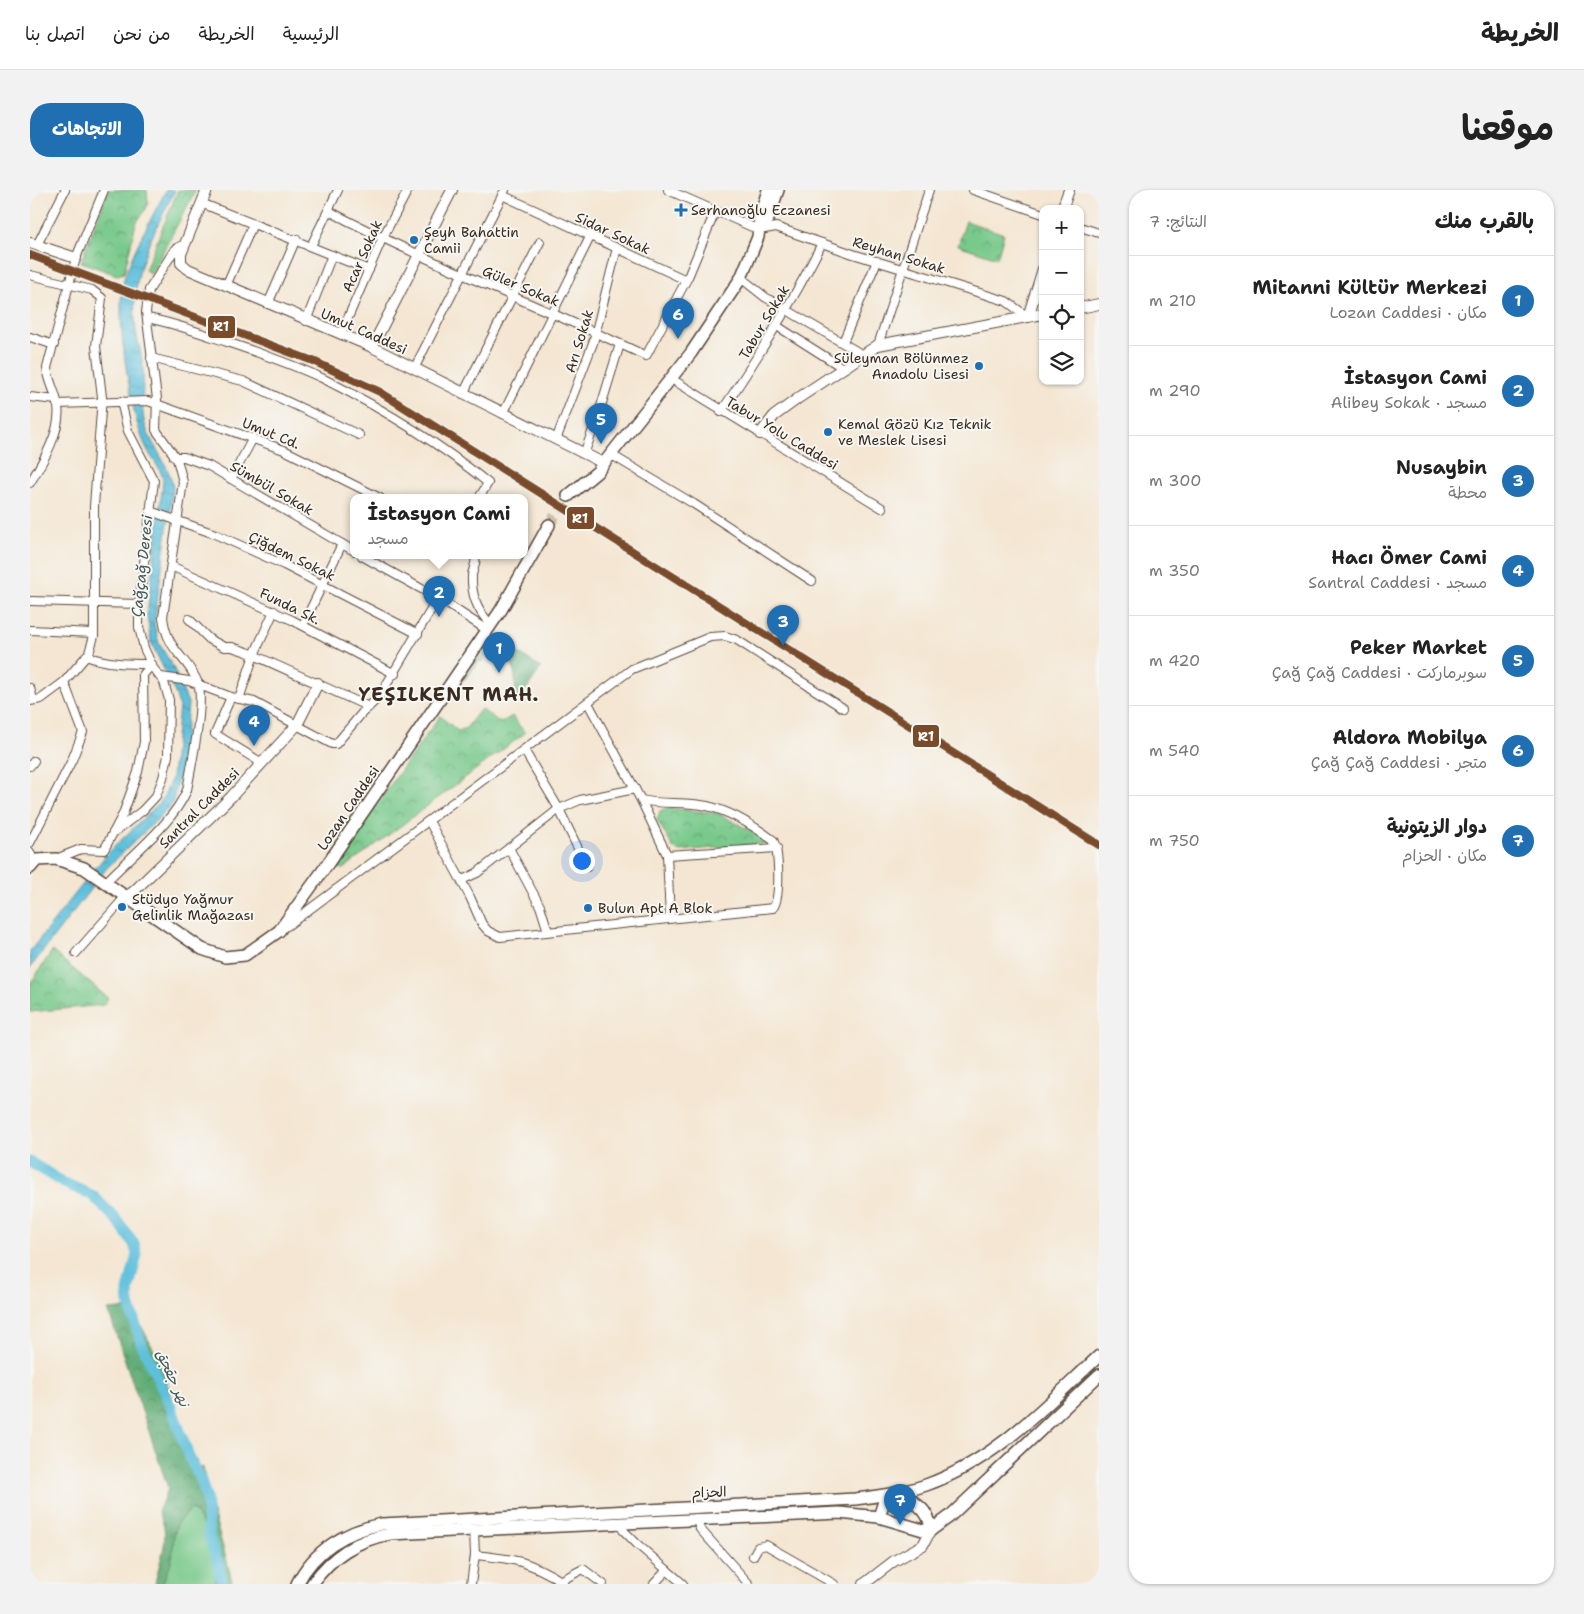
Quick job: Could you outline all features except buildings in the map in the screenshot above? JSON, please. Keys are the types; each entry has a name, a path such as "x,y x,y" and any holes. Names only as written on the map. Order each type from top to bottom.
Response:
{"main road":[{"path":"760,230 760,216 768,190"},
{"path":"568,496 596,472 691,352 742,278 760,230 768,219 778,190"},
{"name":"Lozan Caddesi","path":"56,860 84,868 104,880 202,949 225,957 245,955 279,931 329,862 489,628 549,525"},
{"path":"31,861 56,860"},
{"name":"الحزام","path":"297,1584 317,1556 336,1541 355,1531 398,1522 789,1503 886,1495 900,1492 944,1477 992,1451 1024,1425 1099,1356"},
{"path":"900,1492 923,1509 929,1520 931,1530 949,1517 1099,1375"},
{"path":"879,1516 886,1495"},
{"name":"الحزام","path":"312,1584 327,1565 341,1552 368,1539 390,1534 696,1518 839,1513 879,1516 923,1530 931,1530"},
{"path":"476,1530 478,1517"}],"street":[{"path":"65,190 34,244 76,258"},
{"path":"31,479 57,424 57,402 47,368 76,258 104,190"},
{"name":"Umut Caddesi","path":"206,190 181,254 181,263 188,269 306,321 372,347 603,463"},
{"path":"311,246 338,190"},
{"name":"Acar Sokak","path":"341,334 382,239 408,190"},
{"path":"372,347 452,190"},
{"path":"668,190 682,193 715,212 760,230"},
{"path":"878,345 929,190"},
{"path":"973,190 1039,213"},
{"path":"1063,205 1069,190"},
{"path":"414,369 503,193"},
{"name":"Sidar Sokak","path":"503,193 686,280"},
{"path":"201,203 296,239 369,270"},
{"name":"Güler Sokak","path":"329,211 419,256 596,332 646,356 686,280"},
{"path":"686,280 715,212"},
{"path":"226,286 253,224"},
{"name":"Reyhan Sokak","path":"760,230 776,226 877,261 1006,301 1028,317"},
{"path":"1084,228 1099,233"},
{"path":"503,414 591,235"},
{"path":"268,304 296,239"},
{"path":"463,394 540,242"},
{"name":"Tabur Sokak","path":"721,412 778,326 822,243"},
{"path":"104,880 170,819 182,803 187,790 199,706 198,684 164,634 162,617 171,566 175,518 182,494 182,471 156,430 152,403 151,358 147,318 149,290 175,249 185,244"},
{"name":"Arı Sokak","path":"556,440 580,382 596,332 618,248"},
{"path":"306,321 332,255"},
{"path":"843,342 877,261"},
{"path":"30,275 92,290 102,298 96,346 102,402 94,506 92,604 94,634 86,656 64,682 41,699 31,700 30,688"},
{"path":"742,278 765,296 863,355"},
{"path":"1028,317 1039,282"},
{"path":"1084,307 1099,304"},
{"path":"760,434 774,416 878,345 1039,315"},
{"path":"147,318 167,322 232,344 323,378 461,461 488,483 481,494"},
{"path":"778,326 843,368"},
{"path":"30,337 54,345"},
{"path":"584,454 620,344"},
{"path":"151,358 243,381 359,435"},
{"name":"Tabur Yolu Caddesi","path":"670,378 721,412 882,508"},
{"name":"Umut Cd.","path":"30,397 57,402 125,401 152,403 284,450 372,494"},
{"path":"113,833 142,811 156,796 163,778 168,756 170,700 152,664 139,627 139,604 153,512 154,481 128,431 125,401"},
{"path":"231,479 253,438"},
{"path":"610,454 812,581"},
{"name":"Sümbül Sokak","path":"174,456 184,457 209,466 350,549"},
{"name":"Çiğdem Sokak","path":"153,512 175,518 215,534 322,585 418,634"},
{"path":"303,625 342,544"},
{"path":"367,559 489,628"},
{"path":"476,559 472,572 474,600 489,628"},
{"name":"Funda Sk.","path":"171,566 303,625 394,674"},
{"path":"160,678 189,681 235,698 254,702 332,744 336,744 379,698 438,598"},
{"path":"30,602 139,604"},
{"path":"262,763 215,734 235,698 274,612"},
{"path":"189,619 209,639 224,647 232,647 254,655 369,707"},
{"path":"30,630 94,634"},
{"path":"279,931 632,669 710,637 725,636 737,640 843,708"},
{"path":"86,656 99,661 122,664 152,664"},
{"path":"56,860 81,849 104,850 123,814 138,772 144,742 143,675 152,664"},
{"path":"30,843 72,760 83,732 64,682"},
{"name":"Santral Caddesi","path":"126,896 133,892 197,831 297,725 318,683"},
{"path":"588,703 641,800 667,855 670,917"},
{"path":"524,750 559,809 588,867"},
{"path":"462,880 477,873 559,809 580,800 635,789"},
{"path":"429,821 462,880 482,924 494,934 500,936 670,917 773,908 776,899 778,848 766,834 719,809 706,805 657,804 641,800"},
{"path":"509,848 540,906 548,931"},
{"path":"667,855 778,848"},
{"path":"76,953 126,896"},
{"path":"696,1518 700,1529 749,1584"},
{"path":"622,1522 622,1530 683,1584"},
{"path":"471,1584 476,1530"},
{"path":"864,1584 894,1561 923,1545 931,1530"},
{"path":"753,1556 758,1547 766,1545 834,1584"},
{"path":"474,1555 518,1559 539,1567 562,1583 583,1569 603,1584"},
{"path":"654,1584 667,1570"}],"green space":[{"path":"108,190 147,190 148,203 136,223 124,273 117,275 81,262"},
{"path":"178,190 196,190 151,274 145,270"},
{"path":"966,221 1004,234 997,258 958,245"},
{"path":"492,634 541,668 516,704 514,702 515,676 513,668 506,654 492,642 483,661 479,662 463,679"},
{"path":"481,709 501,723 512,716 525,733 343,869 336,867 335,862 440,716 458,731 466,728"},
{"path":"667,808 717,813 768,840 769,843 681,851 674,849 657,820 660,811"},
{"path":"52,951 108,998 104,1005 30,1012 30,984"},
{"path":"132,1308 158,1358 198,1469 203,1467 232,1581 231,1584 215,1584 217,1565 212,1545 203,1525 192,1509 178,1522 175,1528 170,1565 162,1584 155,1584 165,1539 162,1521 158,1512 168,1488 108,1310"},
{"path":"192,1509 203,1525 212,1544 217,1574 215,1584 160,1584 178,1522"},
{"path":"400,1526 371,1535 335,1552 315,1571 305,1584 302,1584 326,1555 349,1539 367,1531"}],"water":[{"path":"166,190 175,190 152,238 140,269 136,286 135,323 143,368 142,404 145,425 168,470 173,487 154,624 159,643 174,669 188,703 183,758 173,801 168,809 106,869 30,968 30,951 106,855 162,800 172,778 179,706 176,695 151,642 147,615 163,481 159,469 143,441 133,408 124,350 121,310 124,279 128,267"}],"waterway":[{"name":"نهر جقجق","path":"30,1162 64,1183 92,1195 116,1219 134,1244 137,1254 128,1291 129,1304 142,1345 172,1409 190,1459 201,1480 206,1497 209,1536 219,1566 222,1584"}],"tunnel":[{"path":"549,525 568,496"}],"transit line":[{"name":"R1","path":"30,255 313,361 380,392 1099,845"}],"place":[{"name":"Serhanoğlu Eczanesi","path":"681,210"},
{"name":"Şeyh Bahattin Camii","path":"414,240"},
{"name":"Aldora Mobilya","path":"678,339"},
{"name":"Süleyman Bölünmez Anadolu Lisesi","path":"979,366"},
{"name":"Kemal Gözü Kız Teknik ve Meslek Lisesi","path":"828,432"},
{"name":"Peker Market","path":"601,444"},
{"name":"İstasyon Cami","path":"439,617"},
{"name":"Nusaybin","path":"783,646"},
{"name":"Mitanni Kültür Merkezi","path":"499,673"},
{"name":"Hacı Ömer Cami","path":"254,746"},
{"name":"Stüdyo Yağmur Gelinlik Mağazası","path":"122,907"},
{"name":"Bulun Apt A Blok","path":"588,908"},
{"name":"دوار الزيتونية","path":"900,1525"}],"district":[{"name":"YEŞILKENT MAH.","path":"449,694"}],"water label":[{"name":"Çağçağ Deresi","path":"142,566"}]}
